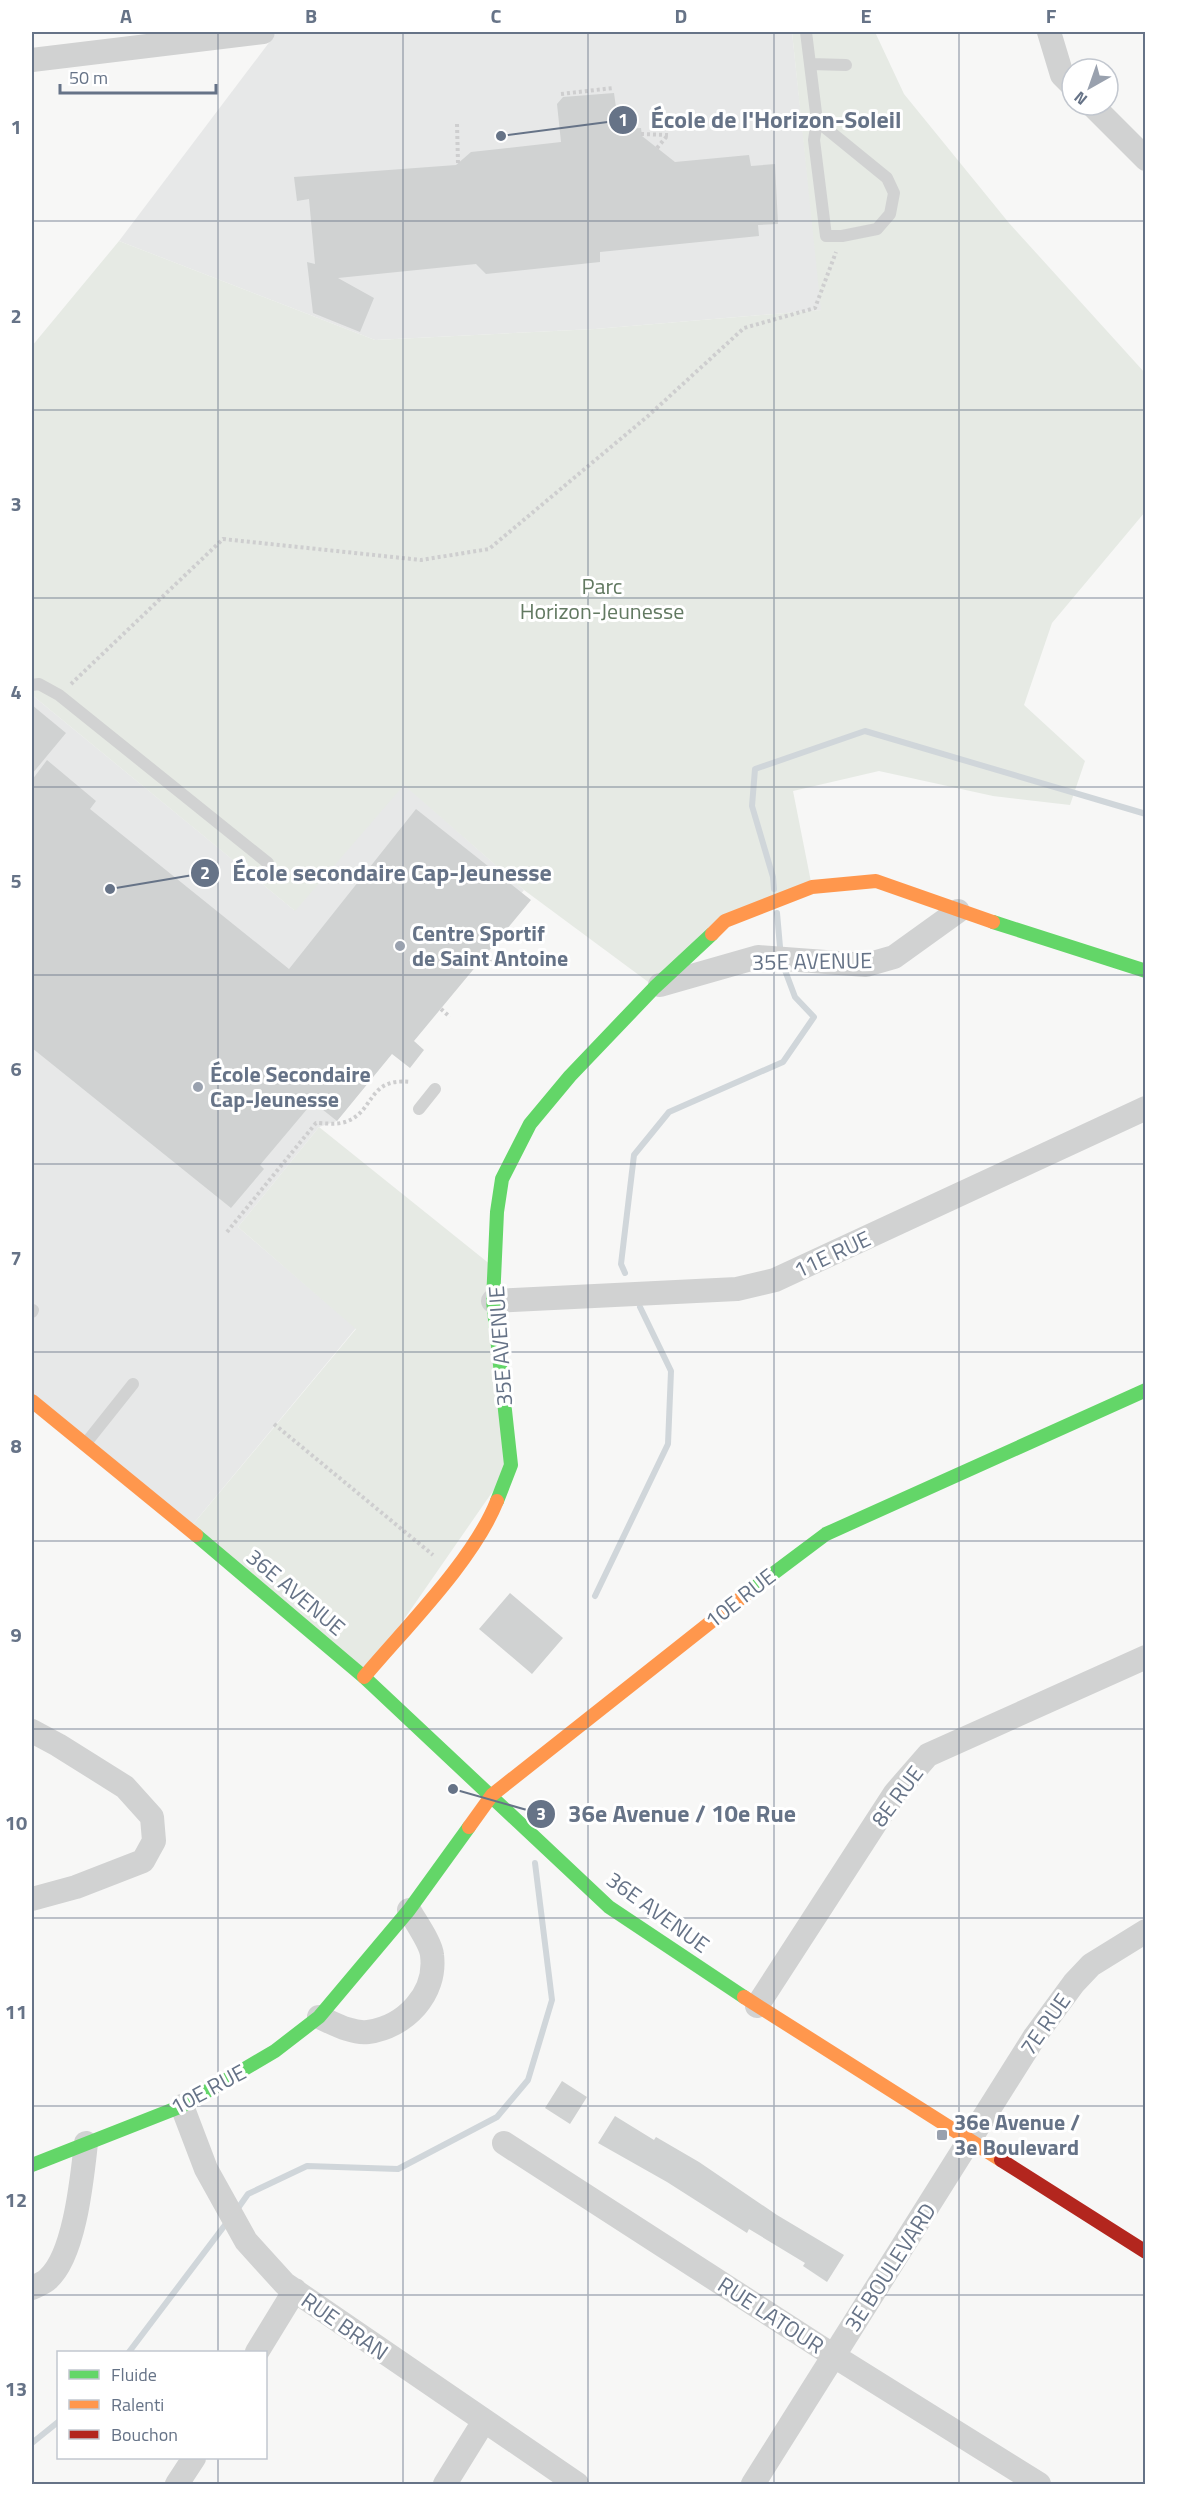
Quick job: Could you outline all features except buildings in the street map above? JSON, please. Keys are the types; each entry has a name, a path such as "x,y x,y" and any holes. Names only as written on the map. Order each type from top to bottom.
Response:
{"street":[{"path":"32,60 233,33 263,32"},
{"path":"1050,32 1060,68"},
{"path":"1104,117 1146,159"},
{"name":"35E AVENUE","path":"364,1677 450,1575 487,1524 511,1465 493,1301 497,1212 502,1179 511,1158 530,1124 570,1076 655,987 725,921 812,887 876,881 929,898 958,911 1146,971"},
{"name":"35E AVENUE","path":"655,987 758,957 866,964 894,957 958,911"},
{"name":"11E RUE","path":"493,1301 737,1289 775,1280 1146,1108"},
{"name":"10E RUE","path":"32,2165 182,2106 275,2051 319,2017 408,1910 492,1795 790,1559 826,1534 1146,1390"},
{"name":"36E AVENUE","path":"32,1401 364,1677 609,1907 757,2006 1146,2252"},
{"name":"8E RUE","path":"757,2006 896,1793 928,1755 1146,1657"},
{"path":"32,1731 125,1787 152,1817 154,1841 143,1861 76,1887 32,1899"},
{"path":"319,2017 345,2028 366,2033 391,2026 416,2008 431,1983 432,1953 408,1910"},
{"name":"7E RUE","path":"970,2142 1035,2036 1074,1983 1091,1965 1146,1931"},
{"name":"RUE BRAN","path":"182,2106 206,2169 246,2241 285,2284 577,2484"},
{"name":"3E BOULEVARD","path":"753,2484 970,2142"},
{"path":"32,2288 48,2279 72,2230 81,2189 86,2143"},
{"name":"RUE LATOUR","path":"504,2143 834,2356 1039,2484"},
{"path":"258,2351 295,2290"},
{"path":"445,2484 484,2421"},
{"path":"177,2484 193,2459"}],"lane":[{"path":"806,32 817,121 814,140 826,236 842,236 877,229 890,214 894,193 887,178 817,121"},
{"path":"810,64 846,65"},
{"path":"32,685 39,684 60,695 268,864"},
{"path":"419,1109 435,1089"},
{"path":"85,1444 133,1384"}],"path":[{"path":"561,94 613,88"},
{"path":"457,124 458,163"},
{"path":"641,134 668,135 657,148"},
{"path":"60,695 223,539 421,560 489,549 648,416 744,328 815,308 842,236"},
{"path":"484,956 493,964"},
{"path":"441,1009 450,1017"},
{"path":"227,1232 315,1123 344,1123 356,1116 382,1086 393,1080 411,1082"},
{"path":"274,1424 439,1561"}],"shaded area":[{"path":"277,32 792,32 822,310 595,329 375,340 119,241"},
{"name":"École Secondaire Cap-Jeunesse","path":"32,695 294,910 404,784 524,890 337,1121 319,1127 238,1227 356,1328 189,1529 32,1401"}],"green space":[{"name":"Parc Horizon-Jeunesse","path":"792,32 875,32 904,94 1009,223 1145,373 1145,512 1052,623 1024,705 1085,761 1070,805 993,796 879,771 793,791 812,887 725,921 655,987 524,890 404,785 295,911 32,695 32,346 119,241 375,340 595,329 821,310"},
{"path":"319,1127 496,1269 511,1465 364,1677 189,1529 356,1329 238,1227"}],"waterway":[{"path":"774,889 773,877 752,806 755,769 865,731 1146,814"},
{"path":"777,913 780,947"},
{"path":"625,1273 621,1264 634,1155 669,1112 783,1062 814,1017 795,997 783,965"},
{"path":"595,1596 668,1444 671,1371 640,1307"},
{"path":"236,2211 248,2194 307,2166 398,2169 497,2117 528,2080 552,2000 535,1863"},
{"path":"130,2351 228,2221"},
{"path":"32,2443 57,2423"}],"traffic: fast":[{"path":"993,922 1146,971"},
{"path":"497,1501 511,1465 493,1301 497,1212 502,1179 530,1124 570,1076 655,987 712,934"},
{"path":"750,1591 826,1534 1146,1390"},
{"path":"196,1535 364,1677 609,1907 744,1997"},
{"path":"32,2165 182,2106 275,2051 319,2017 409,1910 469,1827"}],"traffic: slow":[{"path":"712,934 725,921 812,887 876,881 993,922"},
{"path":"32,1401 196,1535"},
{"path":"364,1677 455,1570 472,1547 497,1501"},
{"path":"469,1827 492,1795 750,1591"},
{"path":"744,1997 1001,2160"}],"traffic: jam":[{"path":"1001,2160 1146,2252"}],"place":[{"name":"École de l'Horizon-Soleil","path":"501,136"},
{"name":"École secondaire Cap-Jeunesse","path":"110,889"},
{"name":"Centre Sportif de Saint Antoine","path":"400,946"},
{"name":"École Secondaire Cap-Jeunesse","path":"198,1087"},
{"name":"36e Avenue / 10e Rue","path":"453,1789"},
{"name":"36e Avenue / 3e Boulevard","path":"942,2135"}]}
